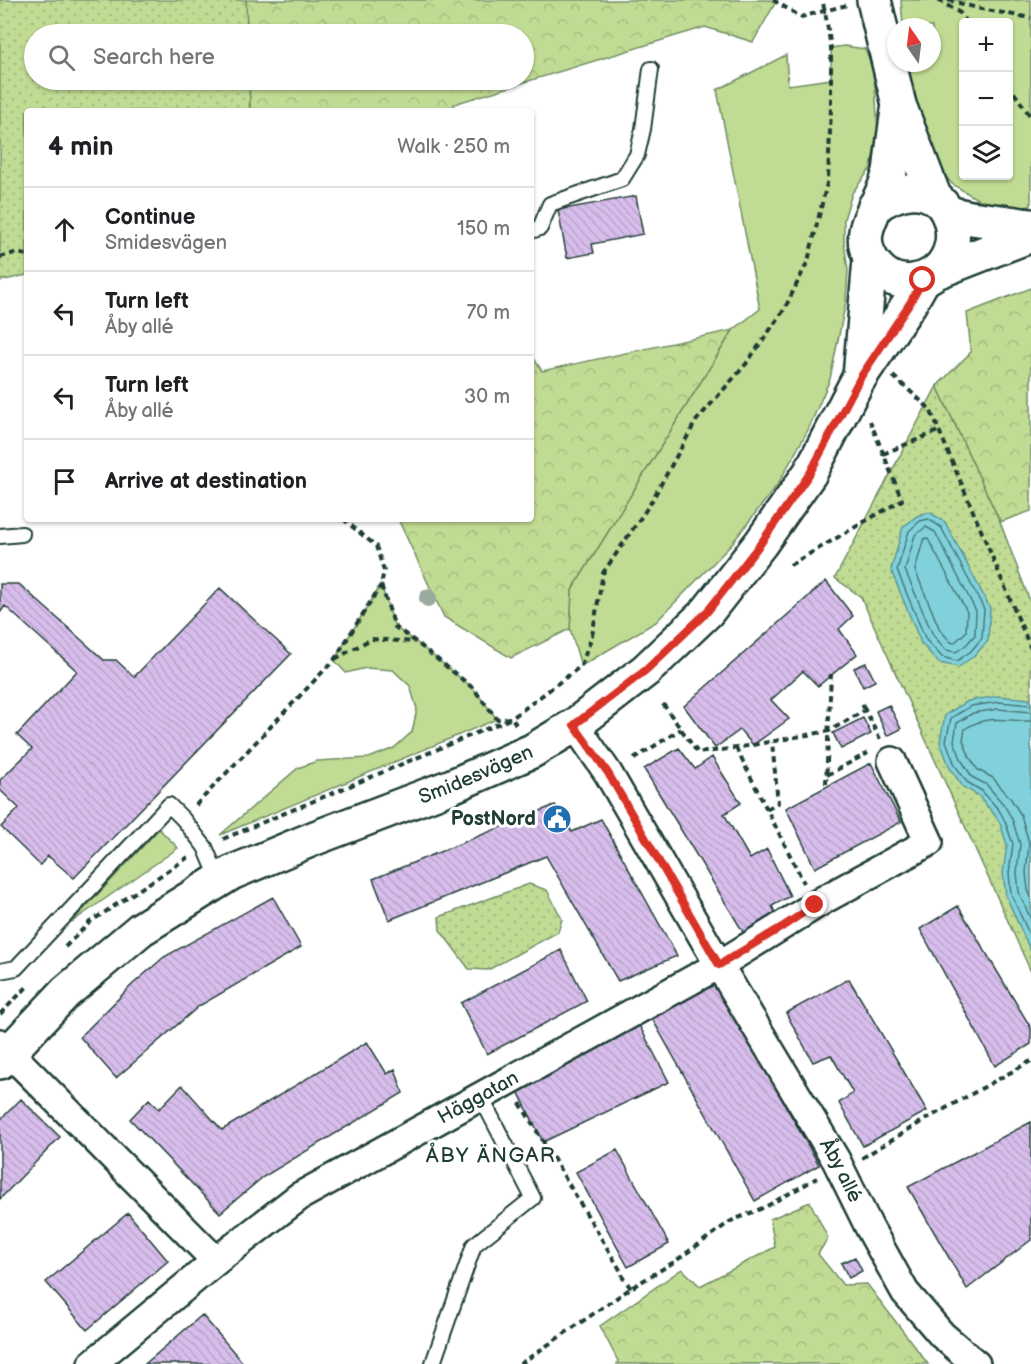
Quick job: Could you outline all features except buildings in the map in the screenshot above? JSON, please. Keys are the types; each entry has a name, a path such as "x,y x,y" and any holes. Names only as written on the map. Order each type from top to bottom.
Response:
{"street":[{"path":"874,0 898,105 953,231 952,246 945,261 930,276"},
{"path":"898,105 888,178 867,227 865,243 870,259 883,274 903,282 930,276 1031,235"},
{"path":"875,206 902,192 919,192 971,218 1031,226"},
{"name":"Smidesvägen","path":"870,259 875,376"},
{"name":"Smidesvägen","path":"3,1052 66,992 141,928 219,880 315,838 462,782 532,751 574,725 646,670 707,612 761,543 875,376 910,303 930,276"},
{"name":"Åby allé","path":"574,725 608,773 840,1169 905,1292 942,1335 976,1364"},
{"path":"719,965 815,905 929,842 888,753"},
{"name":"Häggatan","path":"92,1364 300,1196 719,965"},
{"path":"3,1052 216,1262"}],"lane":[{"path":"534,230 540,228 550,204 622,179 637,155 651,69"},
{"path":"0,536 22,534"},
{"path":"0,971 16,968 168,805 183,819 204,847 219,880"},
{"path":"433,1363 474,1245 533,1198 481,1097"}],"path":[{"path":"773,0 801,17 825,10"},
{"path":"381,585 395,627 473,688 497,719 512,718 581,666 592,636 603,573 650,504 696,421 746,364 784,310 808,261 828,180 831,48 822,0"},
{"path":"938,0 960,13 964,18"},
{"path":"948,0 981,9 1031,18"},
{"path":"1013,91 1031,117"},
{"path":"0,257 15,253 24,254"},
{"path":"875,376 930,410 1031,649"},
{"path":"790,565 902,500 869,418"},
{"path":"883,454 938,431"},
{"path":"183,819 334,660 381,585 384,571 376,546 347,522"},
{"path":"334,660 371,639 416,642"},
{"path":"826,784 831,674"},
{"path":"663,704 698,753 829,731 865,710"},
{"path":"826,775 888,753 862,704"},
{"path":"634,759 681,729"},
{"path":"767,809 778,803 772,742"},
{"path":"735,748 815,905"},
{"path":"519,1364 732,1221 840,1169 1031,1061"},
{"path":"507,1082 630,1288"}],"green space":[{"path":"0,0 246,0 247,24 24,24 24,90 249,90 250,108 24,108 24,276 0,281"},
{"path":"246,0 777,0 753,42 705,27 534,79 534,24 247,24"},
{"path":"901,0 1031,0 1031,206 982,202 952,184 931,159 915,117 908,72 941,72 941,18 902,18"},
{"path":"844,46 865,49 874,69 878,132 871,168 852,193 844,219 844,243 848,270 846,301 830,379 808,430 778,484 730,546 656,622 581,666 570,629 572,590 733,330 760,309 717,90 786,55 788,85 831,79 831,48"},
{"path":"249,90 500,90 454,104 453,108 250,108"},
{"path":"1031,288 1031,511 1000,522 937,386 971,352 967,313"},
{"path":"733,330 572,590 570,629 511,658 444,617 399,522 534,522 534,359 542,371"},
{"path":"937,386 1000,522 1031,604 1031,972 861,597 835,578"},
{"path":"381,585 395,627 473,688 497,719 220,835 298,768 317,761 369,758 394,748 412,732 417,709 410,686 393,670 366,668 346,673 334,660"},
{"path":"159,829 178,848 72,922"},
{"path":"529,884 547,890 562,919 558,932 488,970 469,969 440,930 439,917"},
{"path":"810,1202 828,1238 818,1254 843,1285 867,1284 928,1364 617,1364 618,1361 600,1326 682,1269 700,1286 775,1247 770,1219"}],"water":[{"path":"929,512 945,522 990,608 988,641 959,667 939,663 921,643 891,570 903,527 917,516"},
{"path":"998,696 1029,699 1031,703 1031,952 1006,896 1003,873 1007,845 1000,823 978,795 963,787 950,768 940,742 945,715 968,701"}],"place":[{"name":"PostNord","path":"557,819"}],"district":[{"name":"ÅBY ÄNGAR","path":"491,1155"}],"route":[{"path":"815,905 719,965 608,773 574,725 646,670 707,612 761,543 810,473 860,378 923,280"}]}
